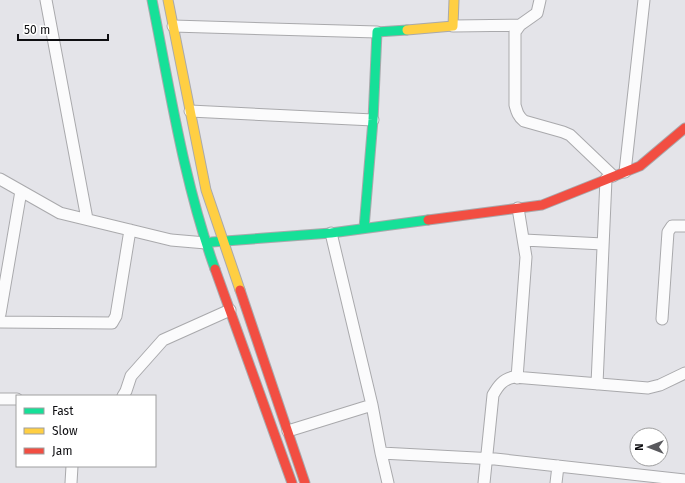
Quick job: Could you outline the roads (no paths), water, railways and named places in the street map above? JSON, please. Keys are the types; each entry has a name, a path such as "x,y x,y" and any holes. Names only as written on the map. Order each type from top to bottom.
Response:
{"main road":[{"path":"152,0 187,170 206,242 292,483"},
{"path":"168,0 206,190 305,483"},
{"path":"364,228 374,120 377,32 453,26 454,0"},
{"path":"206,242 331,233 542,205 640,166 685,128"}],"street":[{"path":"46,0 87,219"},
{"path":"540,0 537,13 520,25 515,32 515,105 519,117 524,121 570,135 610,178 603,244 597,384"},
{"path":"625,172 644,0"},
{"path":"453,26 520,25"},
{"path":"173,26 377,32"},
{"path":"190,111 374,120"},
{"path":"0,179 60,213 171,240 206,242"},
{"path":"0,314 21,191"},
{"path":"517,378 526,257 518,208"},
{"path":"662,319 668,232 672,226 685,226"},
{"path":"0,322 112,323 116,316 130,230"},
{"path":"331,233 372,405 388,483"},
{"path":"524,240 603,244"},
{"path":"124,395 131,376 163,340 230,310"},
{"path":"484,483 494,396 496,390 509,378 654,388 685,373"},
{"path":"0,399 16,399"},
{"path":"288,431 372,405"},
{"path":"381,453 486,458 558,466 640,479 685,480"},
{"path":"556,483 558,466"},
{"path":"71,483 72,467"}]}
